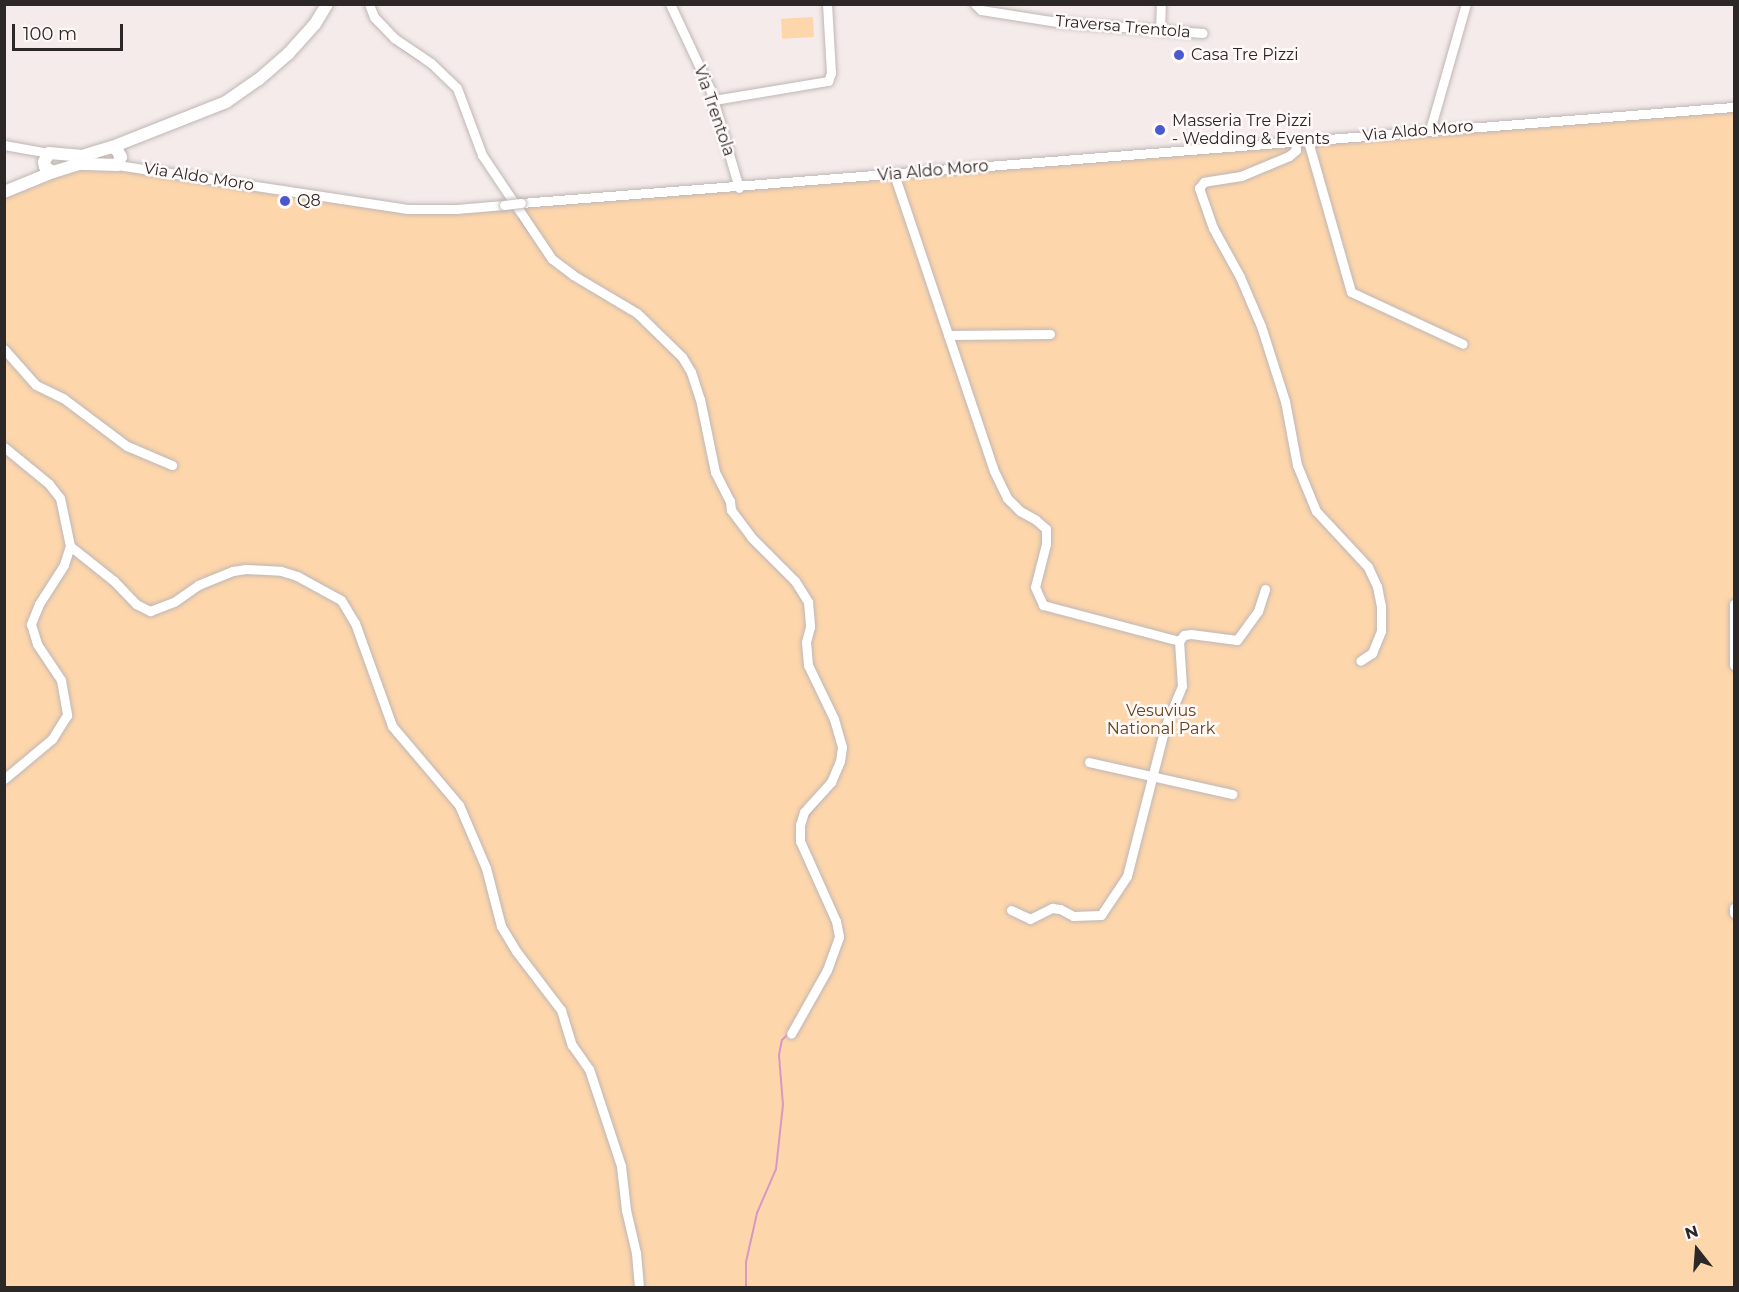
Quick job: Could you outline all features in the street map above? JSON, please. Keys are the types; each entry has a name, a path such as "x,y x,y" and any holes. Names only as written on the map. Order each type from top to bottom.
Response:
{"main road":[{"path":"315,24 327,4"},
{"path":"48,164 79,164 118,156 131,140 226,102 281,61 335,4"},
{"path":"4,192 35,180 48,164 82,156 118,156"}],"street":[{"path":"369,4 374,17 394,38 431,63 456,88 482,155 552,259 573,275 637,313 682,357 691,372 700,399 715,472 730,501 731,510 751,537 795,581 808,602 810,627 806,642 808,665 834,719 842,747 840,761 831,782 804,812 800,825 800,841 836,921 839,938 827,970 791,1034"},
{"name":"Via Trentola","path":"670,4 714,100 739,188"},
{"path":"714,100 828,81 831,73 827,4"},
{"name":"Traversa Trentola","path":"975,4 981,10 1057,22 1203,33"},
{"path":"1160,30 1161,4"},
{"path":"1430,130 1466,4"},
{"name":"Via Aldo Moro","path":"118,156 134,167 408,209 456,209 1734,107"},
{"path":"1308,141 1351,292 1463,344"},
{"path":"1295,142 1296,150 1289,156 1241,176 1204,182 1199,188 1209,218 1240,277 1261,326 1287,410 1297,465 1316,511 1368,567 1377,586 1381,606 1381,631 1372,653 1360,661"},
{"path":"4,145 32,150 48,164"},
{"path":"894,174 994,471 1007,498 1020,511 1036,520 1046,530 1047,544 1035,587 1043,605 1179,641"},
{"path":"948,335 1050,334"},
{"path":"4,349 36,385 63,398 127,446 172,465"},
{"path":"4,447 49,484 60,498 70,546 64,565 39,604 31,624 37,644 62,680 67,715 52,739 4,779"},
{"path":"70,546 114,581 136,604 150,611 174,602 198,585 233,571 246,569 280,571 297,576 341,600 355,623 392,726 459,805 486,868 501,926 516,951 561,1010 572,1044 589,1069 621,1166 626,1210 636,1253 639,1287"},
{"path":"1011,910 1030,920 1052,908 1060,909 1073,916 1101,915 1126,876 1165,726 1182,686 1179,641 1184,635 1191,634 1237,640 1258,611 1265,589"},
{"path":"1734,604 1734,665"},
{"path":"1089,762 1154,774 1232,794"},
{"path":"1734,908 1734,913"}],"green space":[{"path":"813,17 814,37 782,39 781,19"},
{"name":"Vesuvius National Park","path":"1734,104 1734,1287 5,1288 5,189 111,156 139,166 405,206 477,204"}],"waterway":[{"path":"395,44 420,61"},
{"path":"519,218 529,233"},
{"path":"835,782 840,771"},
{"path":"807,817 830,789"},
{"path":"746,1288 746,1262 757,1213 776,1169 783,1105 779,1055 782,1040 788,1034"}],"place":[{"name":"Casa Tre Pizzi","path":"1179,55"},
{"name":"Masseria Tre Pizzi - Wedding & Events","path":"1160,130"},
{"name":"Q8","path":"285,201"}]}
